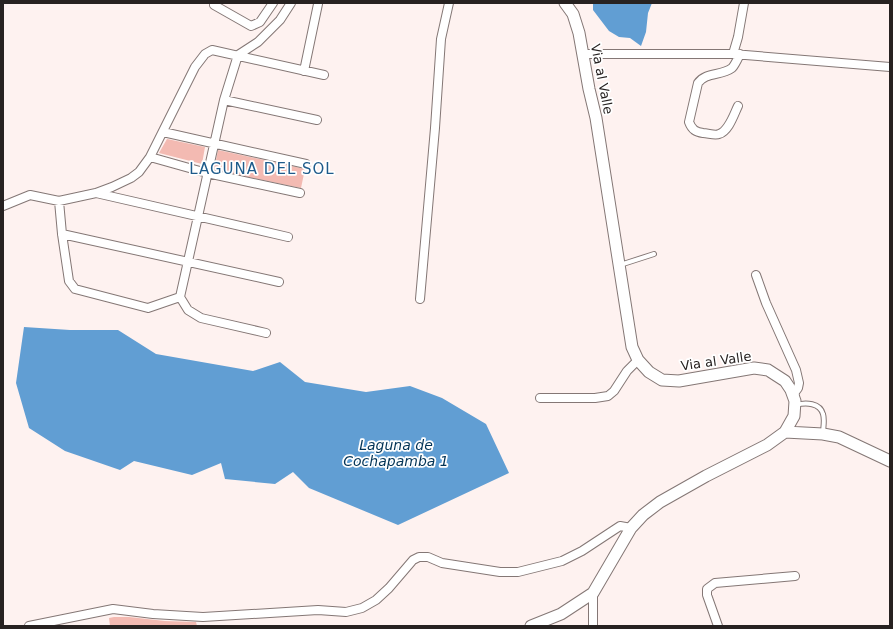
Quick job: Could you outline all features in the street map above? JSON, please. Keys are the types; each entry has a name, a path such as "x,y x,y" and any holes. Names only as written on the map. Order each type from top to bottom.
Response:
{"main road":[{"name":"Via al Valle","path":"565,3 573,14 579,33 596,118 618,266 632,347 638,360 649,372 662,380 679,381 754,368 768,370 785,381 791,390 794,402"},
{"path":"531,626 561,614 592,593 631,528 643,515 660,502 706,476 767,445 785,432 794,416 794,402"},
{"path":"785,432 823,434 839,437 890,461"}],"street":[{"path":"214,5 251,26 260,22 273,3"},
{"path":"266,333 201,318 188,310 180,297 224,100 238,55 258,42 280,20 291,3"},
{"path":"420,299 441,39 450,3"},
{"path":"738,106 730,123 723,132 718,135 697,132 691,128 689,122 698,83 701,78 720,74 732,68 737,54 738,37 744,3"},
{"path":"304,71 318,4"},
{"path":"3,206 30,195 59,201 96,193 131,178 139,172 150,157 195,67 205,54 212,50 324,75"},
{"path":"583,54 737,54 890,67"},
{"path":"224,100 317,120"},
{"path":"163,132 306,164"},
{"path":"150,157 207,173 300,193"},
{"path":"96,193 288,237"},
{"path":"59,201 69,281 75,289 148,308 180,297"},
{"path":"62,234 279,282"},
{"path":"756,275 766,303 796,370 800,383 795,392 794,402"},
{"path":"540,398 595,398 608,396 614,391 627,371 638,360"},
{"path":"29,626 113,609 153,614 203,617 311,611 346,612 362,608 376,600 389,588 413,560 419,557 428,557 442,563 500,572 518,572 542,567 582,551 620,526 631,528"},
{"path":"718,626 707,595 707,589 716,583 794,576"},
{"path":"592,593 593,626"}],"lane":[{"path":"618,266 654,254"},
{"path":"794,402 804,403 821,409 824,418 823,434"}],"shaded area":[{"path":"167,139 205,147 202,164 159,153"},
{"path":"218,150 305,169 301,188 214,170"},
{"path":"114,617 196,622 197,626 110,626 109,618"}],"water":[{"path":"593,3 652,3 648,13 646,32 641,46 630,38 619,37 609,31 593,10"},
{"name":"Laguna de Cochapamba 1","path":"24,327 70,330 118,330 156,354 253,371 280,362 305,382 366,392 410,386 442,398 486,424 509,473 398,525 309,488 293,472 275,484 225,479 221,463 192,475 134,461 120,470 65,451 29,428 16,383"}],"district":[{"name":"LAGUNA DEL SOL","path":"262,169"}]}
